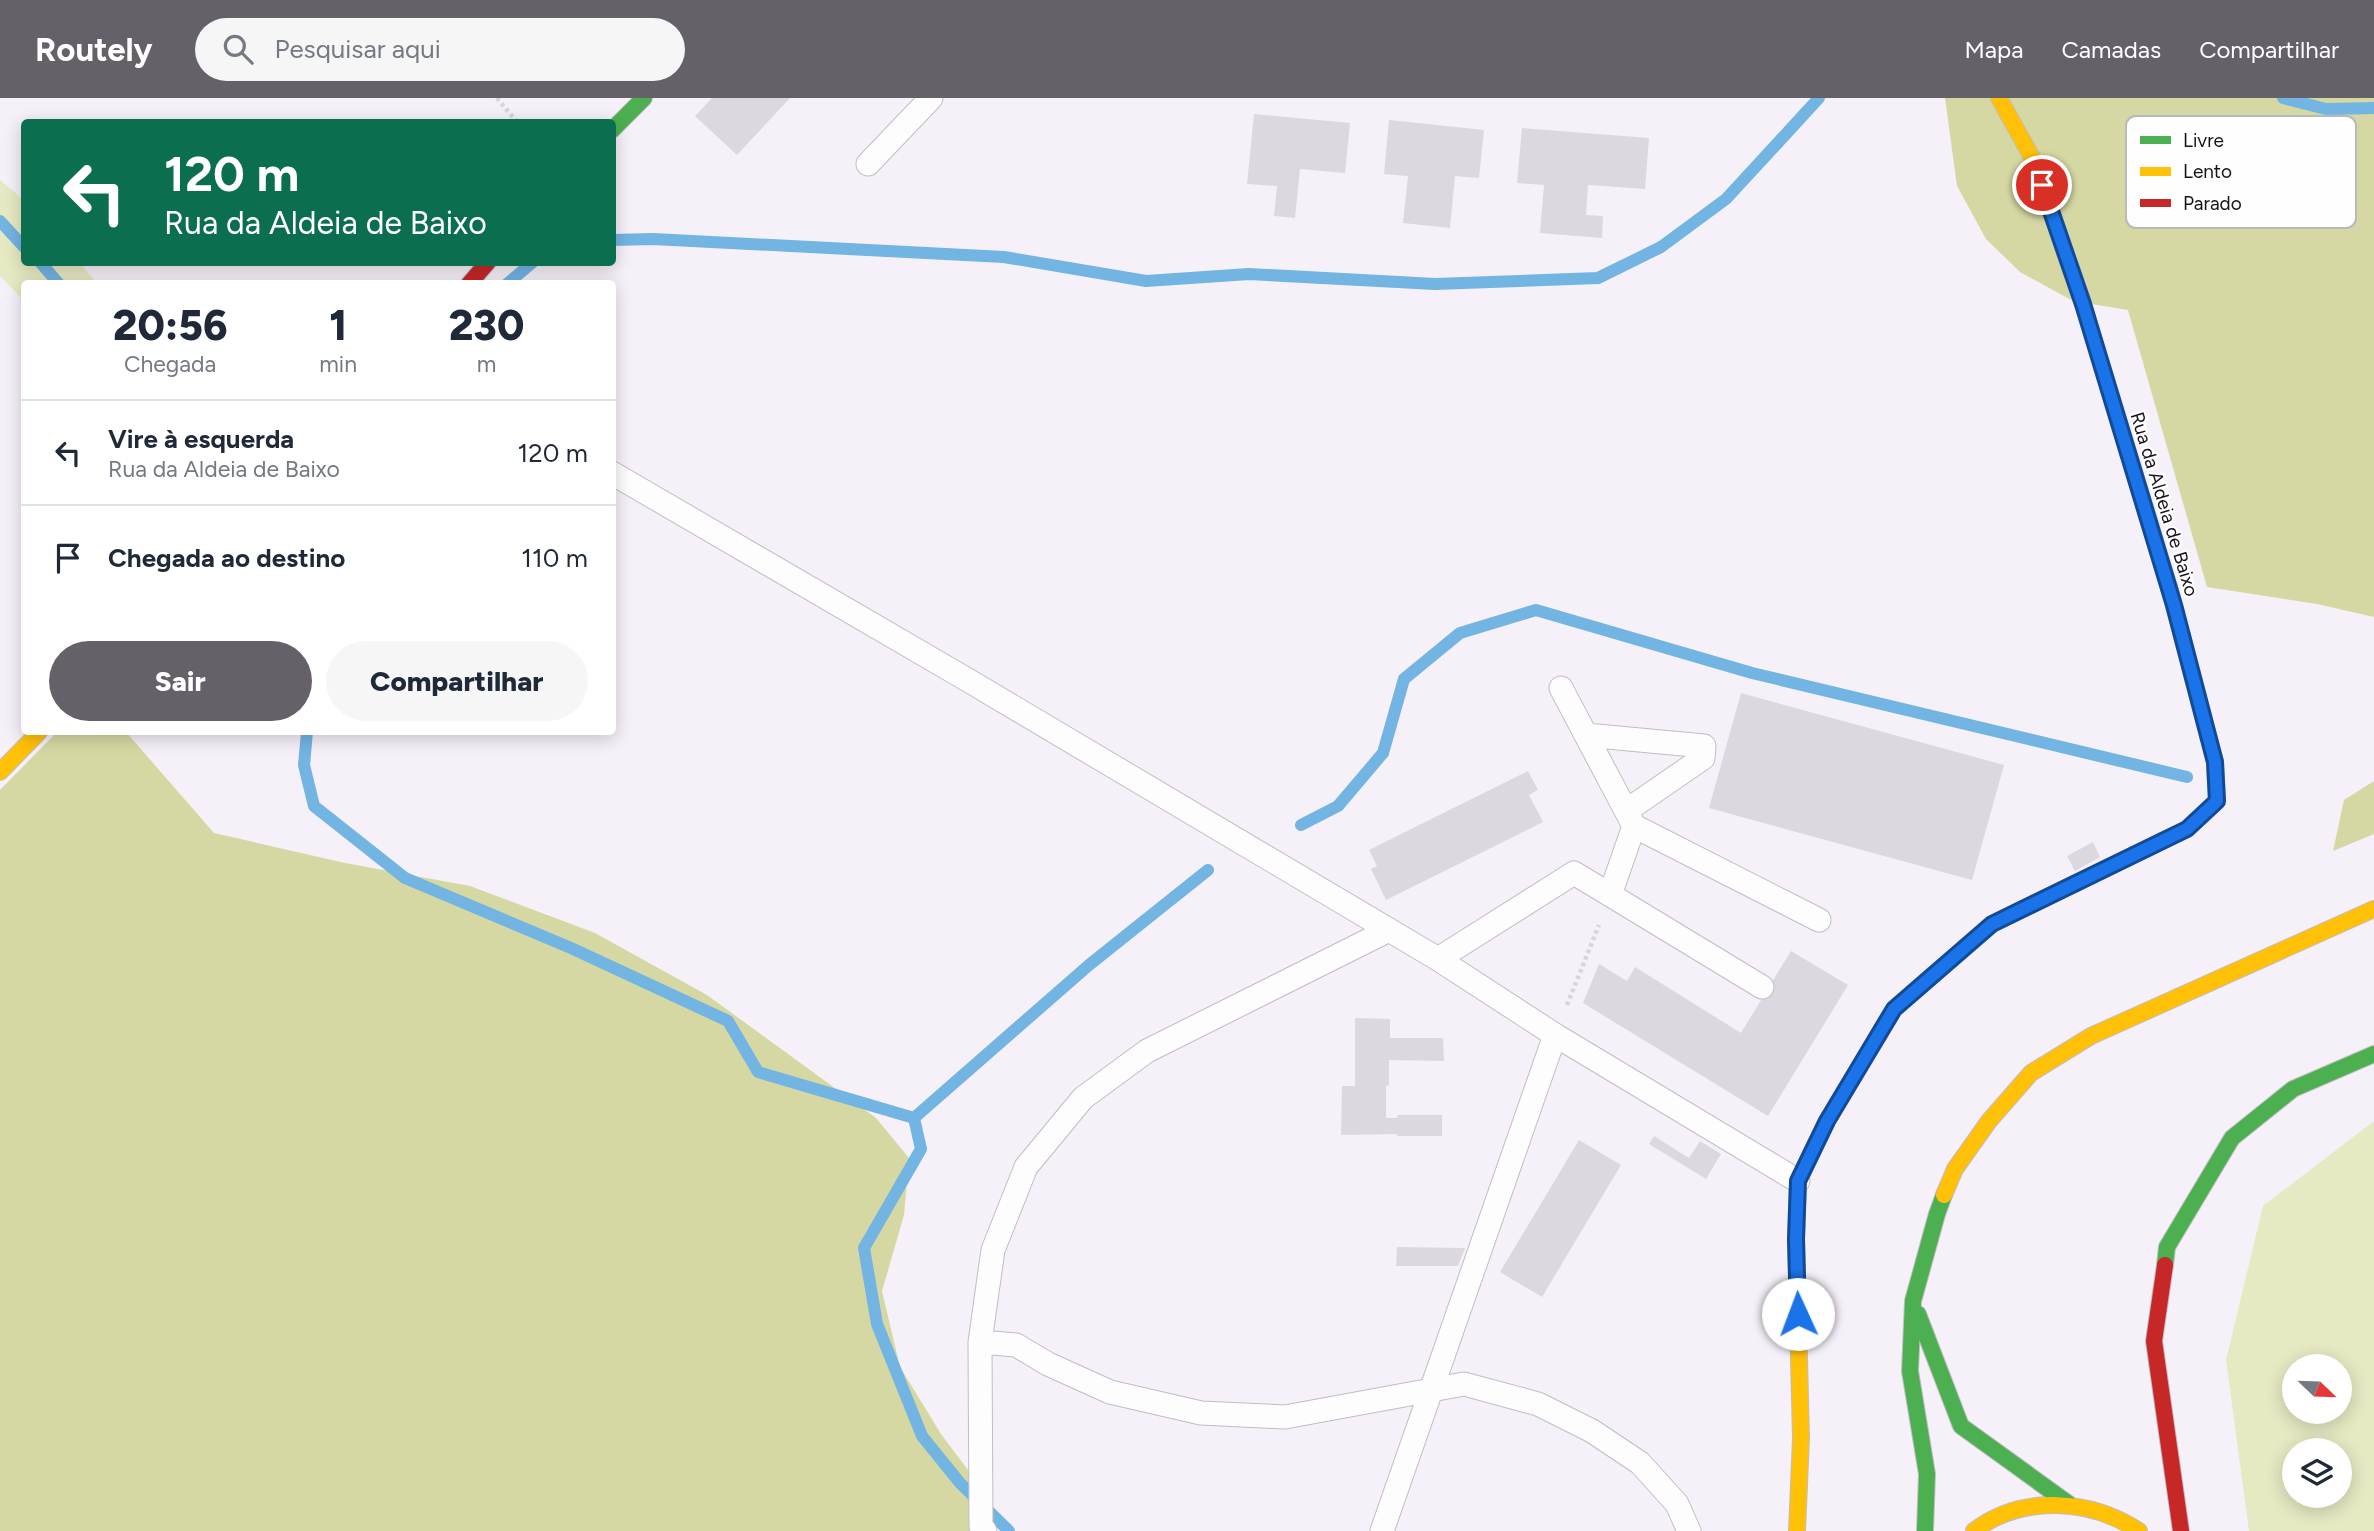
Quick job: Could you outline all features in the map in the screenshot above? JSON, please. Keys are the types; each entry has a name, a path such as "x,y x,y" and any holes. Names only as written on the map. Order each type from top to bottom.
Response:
{"main road":[{"path":"616,126 644,98"},
{"name":"Rua da Aldeia de Baixo","path":"1797,1531 1801,1438 1796,1239 1798,1181 1827,1121 1894,1009 1992,924 2187,829 2217,801 2215,762 2174,605 2083,304 2034,162 1998,98"},
{"path":"472,280 485,266"},
{"path":"0,772 36,735"},
{"path":"1925,1531 1927,1474 1910,1371 1913,1301 1937,1214 1955,1169 1989,1121 2031,1073 2091,1036 2374,909"},
{"path":"2181,1531 2154,1341 2167,1247 2232,1138 2293,1089 2374,1055"},
{"path":"1913,1301 1961,1426 2069,1504"},
{"path":"1974,1531 1983,1524 2025,1507 2069,1504 2119,1517 2139,1531"}],"lane":[{"path":"868,164 930,98"},
{"path":"616,475 1438,959 1555,1035 1798,1181"},
{"path":"1561,688 1630,819 1819,920"},
{"path":"1586,735 1704,746 1703,758 1630,819 1610,895"},
{"path":"1438,959 1574,873 1762,987"},
{"path":"983,1529 980,1342 993,1250 1026,1167 1083,1098 1147,1051 1389,930"},
{"path":"1382,1531 1555,1035"},
{"path":"980,1342 1016,1345 1048,1364 1110,1392 1201,1413 1285,1417 1464,1384 1538,1404 1592,1430 1640,1463 1677,1503 1689,1531"}],"path":[{"path":"497,98 514,119"},
{"path":"1569,1000 1586,959"}],"green space":[{"path":"1945,98 2374,98 2374,617 2317,604 2207,587 2128,310 2073,301 2020,272 1986,239 1957,186"},
{"path":"0,180 21,198 21,266 83,266 94,280 21,280 21,298 0,276"},
{"path":"54,735 129,735 214,833 345,863 470,886 595,933 707,995 876,1118 909,1158 904,1215 882,1291 900,1367 941,1434 983,1490 979,1531 0,1531 0,790"},
{"path":"2374,781 2374,834 2333,851 2344,800"},
{"path":"2374,1121 2374,1531 2249,1531 2226,1360 2263,1206"}],"building":[{"path":"712,98 790,98 737,155 695,116"},
{"path":"1254,114 1350,123 1345,173 1300,169 1295,218 1274,216 1277,186 1247,184"},
{"path":"1389,120 1484,130 1479,178 1455,176 1450,228 1403,223 1408,176 1384,174"},
{"path":"1522,128 1649,138 1645,189 1588,185 1586,215 1603,216 1602,238 1540,233 1544,185 1517,183"},
{"path":"1741,693 2004,765 1972,880 1709,808"},
{"path":"1528,771 1538,790 1529,795 1543,822 1386,900 1371,869 1377,866 1369,850"},
{"path":"2093,842 2100,857 2075,871 2067,856"},
{"path":"1791,951 1848,985 1768,1116 1583,1003 1599,964 1627,981 1635,967 1741,1033"},
{"path":"1355,1018 1390,1019 1390,1038 1443,1038 1444,1061 1389,1060 1389,1085 1386,1086 1386,1118 1397,1118 1398,1115 1442,1115 1442,1136 1341,1135 1342,1086 1355,1086"},
{"path":"1654,1136 1689,1158 1700,1141 1721,1154 1706,1179 1649,1144"},
{"path":"1579,1140 1621,1165 1542,1297 1500,1272"},
{"path":"1397,1247 1465,1248 1458,1266 1396,1266"}],"waterway":[{"path":"616,240 653,239 1004,257 1146,281 1249,274 1435,284 1598,278 1661,247 1726,199 1819,98"},
{"path":"2283,98 2326,109 2374,108"},
{"path":"0,221 21,244"},
{"path":"43,266 56,280"},
{"path":"512,280 528,266"},
{"path":"1301,825 1338,806 1383,753 1404,679 1460,633 1536,610 1752,673 2187,777"},
{"path":"307,735 304,765 314,806 405,878 571,948 728,1021 758,1072 914,1118 1089,965 1208,870"},
{"path":"914,1118 921,1149 864,1248 877,1324 922,1436 960,1483 1009,1531"}],"traffic: fast":[{"path":"616,126 644,98"},
{"path":"2162,841 2187,829 2217,801 2215,762 2169,587"},
{"path":"2165,1265 2167,1247 2232,1138 2293,1089 2374,1054"},
{"path":"1925,1531 1927,1474 1910,1371 1913,1301 1944,1195"},
{"path":"1918,1314 1961,1426 2069,1504"}],"traffic: slow":[{"path":"1999,98 2034,161 2063,246"},
{"path":"0,772 36,735"},
{"path":"1944,1195 1955,1169 1989,1121 2031,1073 2091,1036 2374,909"},
{"path":"1797,1531 1801,1438 1796,1239 1798,1181 1827,1121 1894,1009 1933,975"},
{"path":"1974,1531 2013,1511 2056,1505 2100,1512 2139,1531"}],"traffic: jam":[{"path":"2063,246 2169,587"},
{"path":"472,280 485,266"},
{"path":"1933,975 1992,924 2162,841"},
{"path":"2165,1265 2154,1341 2181,1531"}],"route":[{"path":"1798,1314 1798,1181 1827,1121 1894,1009 1992,924 2187,829 2217,801 2215,762 2174,605 2083,304 2042,185"}]}
